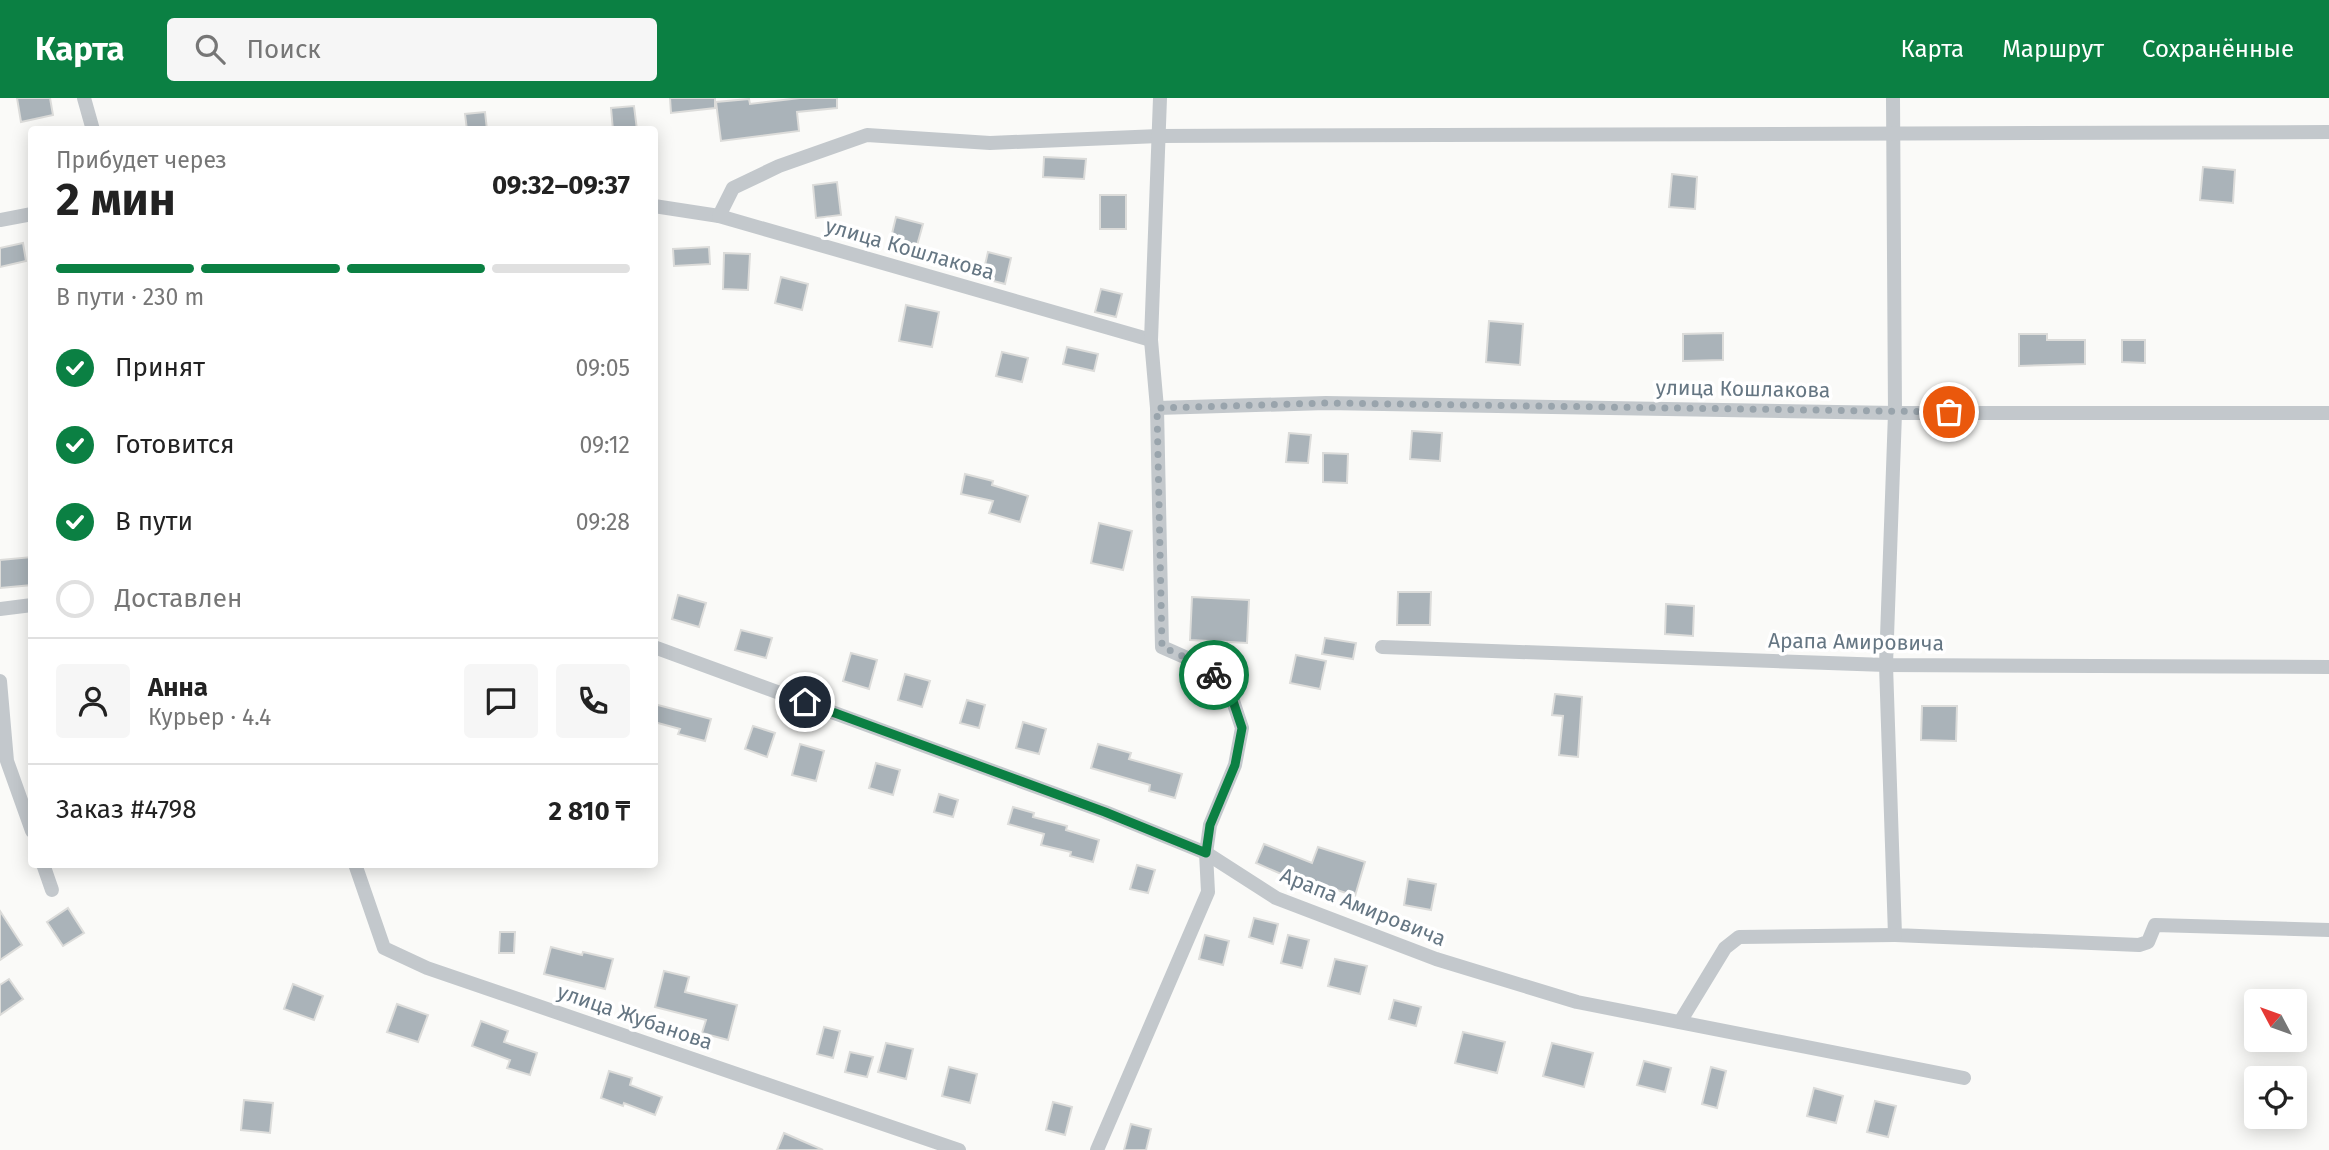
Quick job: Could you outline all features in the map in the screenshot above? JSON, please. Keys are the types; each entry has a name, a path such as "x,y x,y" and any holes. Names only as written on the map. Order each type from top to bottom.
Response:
{"street":[{"path":"84,98 92,126"},
{"path":"1097,1150 1208,892 1206,853 1210,825 1235,765 1242,728 1228,686 1196,662 1162,647 1157,408 1151,340 1160,98"},
{"path":"1893,98 1895,412 1886,665 1895,935"},
{"path":"719,216 733,188 779,166 867,135 990,143 1159,136 2329,132"},
{"name":"улица Кошлакова","path":"658,207 719,216 1151,340"},
{"path":"0,220 28,215"},
{"name":"улица Кошлакова","path":"1157,408 1326,403 1895,412 2329,413"},
{"path":"0,609 28,606"},
{"name":"Арапа Амировича","path":"1382,648 1886,665 2329,667"},
{"name":"Арапа Амировича","path":"658,649 1105,812 1206,853 1276,898 1436,959 1577,1002 1964,1078"},
{"path":"0,681 4,761 28,821"},
{"path":"44,868 52,890"},
{"name":"улица Жубанова","path":"356,868 384,948 427,968 959,1150"},
{"path":"1680,1022 1725,948 1739,937 1895,935 2139,945 2148,942 2155,925 2329,930"}],"building":[{"path":"17,98 50,98 53,115 21,122"},
{"path":"670,98 715,98 715,108 671,113"},
{"path":"800,98 837,98 837,108 797,112 799,131 721,141 716,102 749,99 750,104"},
{"path":"634,106 636,126 613,126 611,108"},
{"path":"485,112 487,126 466,126 465,114"},
{"path":"1044,157 1086,159 1084,179 1043,177"},
{"path":"2203,167 2235,170 2233,203 2200,200"},
{"path":"1672,174 1697,177 1695,209 1669,207"},
{"path":"837,182 841,215 816,218 813,185"},
{"path":"1100,195 1126,195 1126,229 1100,229"},
{"path":"896,217 923,224 916,249 890,242"},
{"path":"23,243 26,261 0,267 0,248"},
{"path":"709,247 710,264 674,266 673,249"},
{"path":"988,252 1011,258 1005,284 982,278"},
{"path":"724,253 750,254 748,290 723,289"},
{"path":"781,277 808,284 802,310 775,303"},
{"path":"1101,289 1122,294 1116,317 1095,312"},
{"path":"906,305 939,312 932,347 899,341"},
{"path":"1489,321 1523,324 1520,365 1486,362"},
{"path":"1723,333 1723,360 1683,361 1683,334"},
{"path":"2019,334 2047,334 2047,340 2085,340 2085,364 2019,366"},
{"path":"2122,340 2145,340 2145,363 2122,362"},
{"path":"1067,347 1098,354 1094,371 1063,364"},
{"path":"1002,352 1028,358 1022,382 996,376"},
{"path":"1412,431 1442,433 1440,461 1410,459"},
{"path":"1289,433 1311,435 1308,463 1286,462"},
{"path":"1323,453 1348,454 1347,483 1323,482"},
{"path":"965,474 993,481 992,485 1028,496 1020,522 989,513 993,501 961,494"},
{"path":"1099,523 1132,531 1123,570 1091,563"},
{"path":"28,557 28,585 0,588 0,560"},
{"path":"1398,592 1431,592 1430,625 1397,625"},
{"path":"678,595 706,603 699,627 672,619"},
{"path":"1192,597 1249,600 1247,643 1190,640"},
{"path":"1666,604 1694,606 1693,636 1665,634"},
{"path":"741,630 772,638 766,658 735,650"},
{"path":"1325,638 1356,643 1353,659 1322,654"},
{"path":"851,653 877,660 869,689 843,681"},
{"path":"1296,655 1326,661 1320,689 1290,683"},
{"path":"905,674 930,681 922,707 898,700"},
{"path":"1555,694 1582,697 1578,757 1559,755 1563,716 1552,715"},
{"path":"967,700 985,705 979,728 960,723"},
{"path":"658,705 711,719 705,741 678,734 680,729 658,723"},
{"path":"1922,706 1957,706 1956,741 1921,740"},
{"path":"1023,722 1046,729 1039,754 1016,748"},
{"path":"753,726 775,733 767,757 745,749"},
{"path":"800,744 824,751 816,781 792,775"},
{"path":"1098,744 1131,753 1129,759 1182,774 1175,798 1149,791 1150,785 1091,768"},
{"path":"876,763 900,770 893,795 869,788"},
{"path":"939,794 958,800 953,817 934,812"},
{"path":"1013,807 1034,813 1033,817 1067,826 1066,830 1099,840 1093,862 1070,856 1071,852 1041,845 1044,834 1008,824"},
{"path":"1264,844 1312,863 1318,847 1365,862 1355,896 1289,874 1288,877 1256,863"},
{"path":"1137,865 1155,870 1148,893 1130,889"},
{"path":"1408,879 1436,884 1431,910 1404,905"},
{"path":"68,908 84,933 63,946 47,922"},
{"path":"0,911 22,945 0,960"},
{"path":"1254,918 1278,924 1273,944 1249,937"},
{"path":"500,932 515,932 514,953 499,953"},
{"path":"1205,935 1229,941 1223,965 1199,959"},
{"path":"1288,935 1309,940 1302,968 1281,963"},
{"path":"551,947 613,959 605,989 544,974"},
{"path":"1335,959 1367,966 1360,994 1328,986"},
{"path":"664,971 689,977 685,992 737,1005 728,1040 702,1033 706,1020 655,1007"},
{"path":"9,979 23,999 0,1015 0,985"},
{"path":"293,984 323,996 314,1020 284,1009"},
{"path":"1394,1000 1421,1007 1416,1026 1389,1019"},
{"path":"397,1004 428,1015 418,1042 387,1032"},
{"path":"481,1021 508,1031 504,1042 537,1053 530,1075 507,1068 510,1060 472,1046"},
{"path":"824,1027 840,1031 833,1058 817,1054"},
{"path":"1463,1032 1505,1042 1497,1073 1455,1063"},
{"path":"886,1043 913,1049 906,1079 878,1072"},
{"path":"1552,1043 1593,1053 1584,1087 1543,1076"},
{"path":"850,1052 873,1057 867,1077 845,1072"},
{"path":"1644,1061 1671,1068 1665,1092 1637,1085"},
{"path":"949,1067 977,1074 970,1103 942,1096"},
{"path":"1711,1067 1726,1071 1717,1108 1702,1104"},
{"path":"609,1071 632,1078 630,1085 662,1097 655,1115 624,1103 623,1106 601,1098"},
{"path":"1814,1088 1843,1096 1836,1123 1807,1116"},
{"path":"244,1100 273,1103 270,1133 241,1130"},
{"path":"1875,1101 1896,1106 1888,1137 1867,1132"},
{"path":"1053,1102 1072,1107 1065,1135 1046,1130"},
{"path":"1131,1124 1151,1129 1146,1150 1124,1150"},
{"path":"784,1133 823,1150 777,1150"}],"way so far":[{"path":"1214,675 1196,662 1162,647 1157,408 1326,403 1949,412"}],"route":[{"path":"805,702 1105,812 1206,853 1210,825 1235,765 1242,728 1228,686 1214,675"}]}
